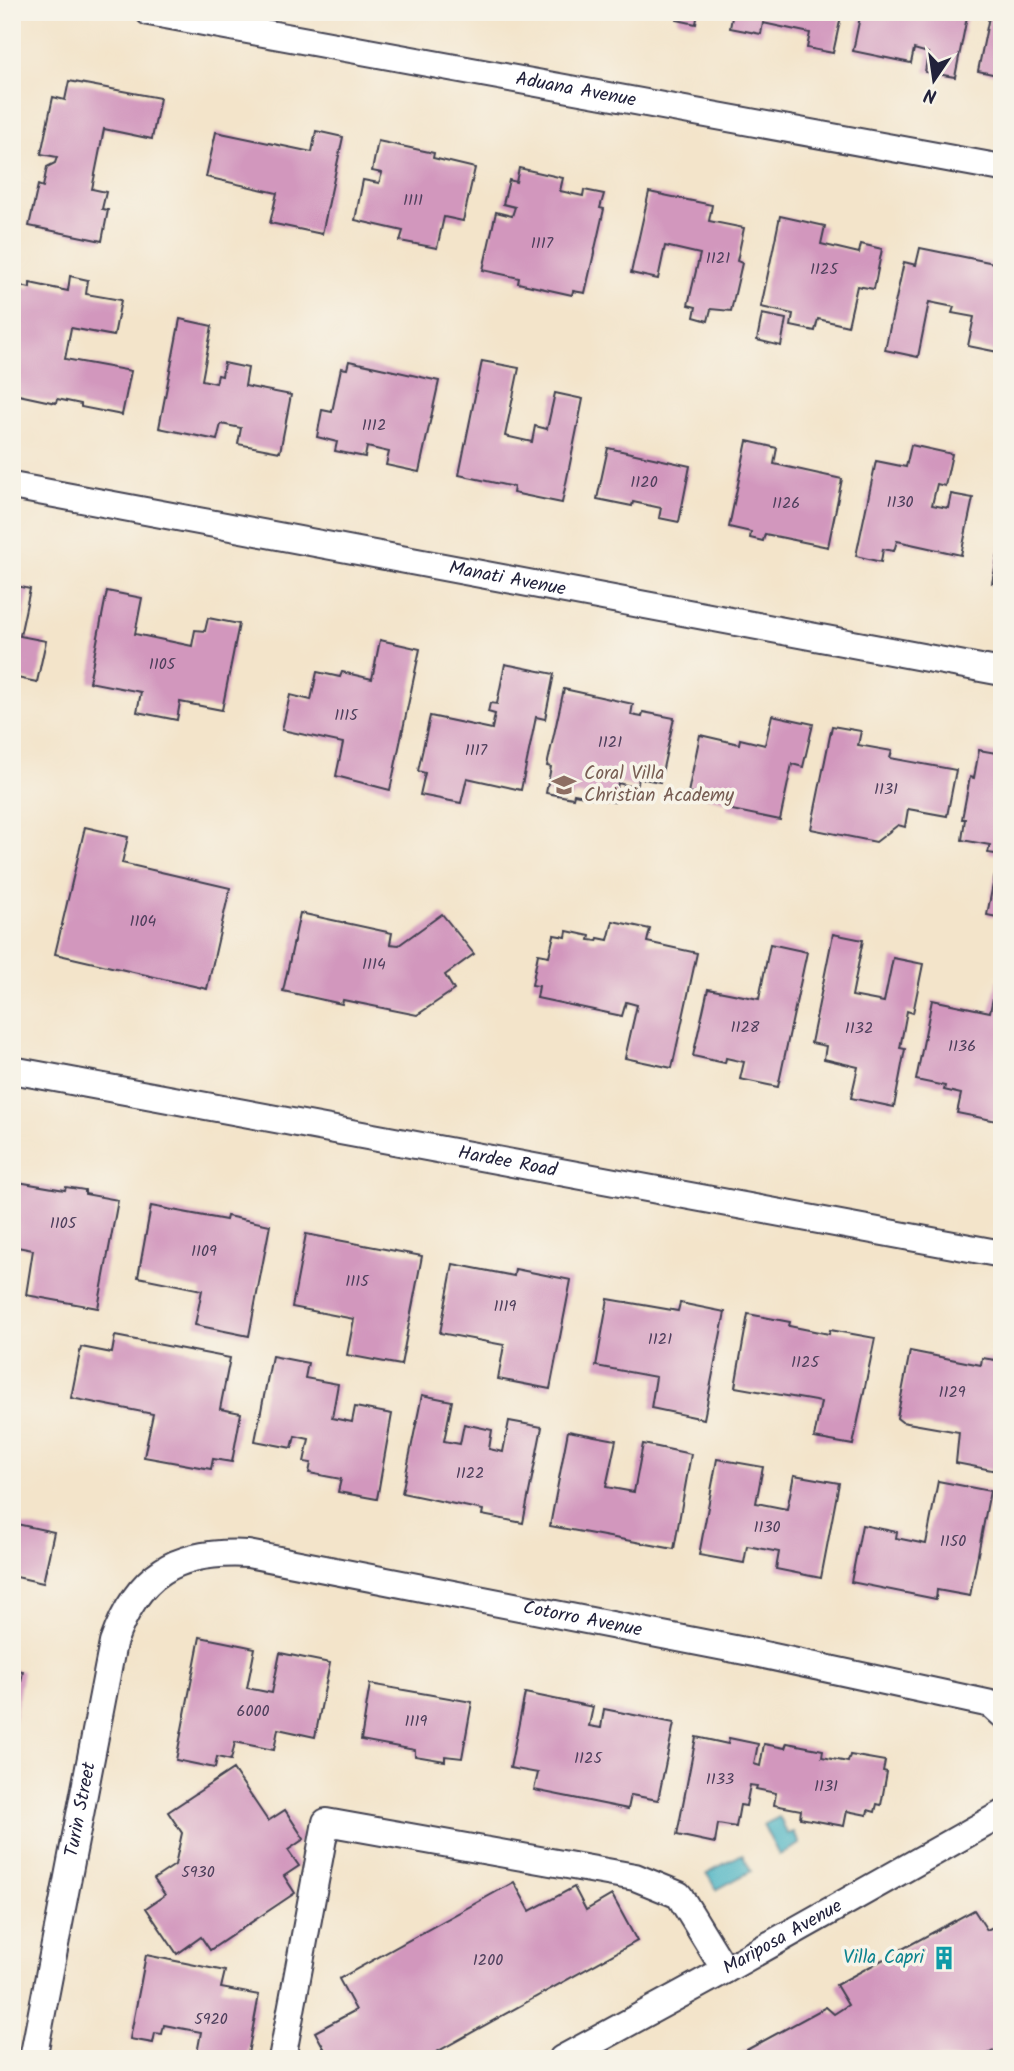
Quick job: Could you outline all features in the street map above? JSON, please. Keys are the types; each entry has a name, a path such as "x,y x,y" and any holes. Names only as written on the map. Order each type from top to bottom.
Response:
{"street":[{"name":"Aduana Avenue","path":"149,12 1002,168"},
{"name":"Manati Avenue","path":"12,486 1002,672"},
{"name":"Hardee Road","path":"12,1070 1002,1254"},
{"name":"Cotorro Avenue","path":"159,1572 176,1562 192,1558 228,1553 248,1554 755,1653 991,1704 1002,1714"},
{"name":"Turin Street","path":"33,2059 113,1643 130,1606 142,1588 159,1572"},
{"name":"Mariposa Avenue","path":"562,2059 1002,1814"},
{"path":"282,2059 326,1822 635,1877 679,1895 725,1970"}],"water":[{"path":"779,1817 788,1834 794,1832 800,1844 779,1855 763,1825"},
{"path":"742,1854 751,1871 716,1890 707,1873"}],"building":[{"path":"679,12 698,12 696,24 677,20"},
{"path":"733,12 842,12 833,53 807,48 810,33 763,23 761,34 730,28"},
{"path":"861,12 968,12 955,77 925,72 928,53 914,49 911,63 853,51"},
{"path":"990,12 1002,12 1002,76 978,71"},
{"path":"69,81 160,98 152,139 104,129 92,189 106,192 102,209 108,210 102,241 29,226 38,185 43,187 47,167 55,163 57,157 41,154 53,97 65,100"},
{"path":"316,131 343,137 322,234 270,223 277,193 206,177 216,132 312,152"},
{"path":"378,141 434,153 433,158 475,168 463,221 444,217 437,248 400,241 403,231 355,220 363,180 379,183 382,173 372,171"},
{"path":"519,168 563,178 560,191 583,196 584,190 604,194 600,208 604,209 585,293 573,291 572,295 518,283 519,278 483,270 496,212 512,216 515,207 503,204 509,180 516,182"},
{"path":"649,192 712,205 709,221 744,228 737,261 742,263 731,311 711,309 708,321 694,317 696,307 688,305 700,254 665,246 658,279 631,273"},
{"path":"780,216 825,226 821,244 859,253 861,244 882,249 874,289 857,286 848,326 818,319 815,331 791,326 793,314 761,307"},
{"path":"920,248 994,263 995,256 1002,258 1002,334 998,352 968,346 974,317 952,313 954,307 929,302 918,357 885,350 904,262 916,265"},
{"path":"70,276 88,280 86,294 121,300 114,336 71,328 65,359 131,371 122,415 57,399 56,403 14,394 12,391 12,304 16,285 30,288 30,283 68,291"},
{"path":"762,314 786,319 781,346 757,340"},
{"path":"180,319 212,326 202,380 216,383 218,375 222,376 224,363 248,368 245,386 291,395 280,452 238,444 241,428 221,424 217,440 159,428"},
{"path":"349,361 439,381 419,472 386,465 389,452 367,447 365,457 335,451 337,442 317,437 322,410 332,412 341,368 347,369"},
{"path":"482,361 519,368 505,436 532,442 535,426 547,429 555,393 583,399 562,503 513,493 514,487 459,475"},
{"path":"747,441 777,448 774,464 842,479 828,547 765,534 763,541 750,538 751,532 729,527"},
{"path":"911,445 952,454 945,486 937,484 932,505 948,508 951,494 973,498 961,555 897,541 894,551 883,549 881,562 856,556 876,461 906,467"},
{"path":"608,448 690,466 679,522 659,518 661,508 597,499"},
{"path":"1002,541 1002,585 992,583"},
{"path":"12,585 30,589 20,636 46,641 37,682 12,677"},
{"path":"107,591 142,598 135,634 192,646 195,630 205,631 208,618 239,624 222,710 180,702 177,720 137,712 141,692 89,682"},
{"path":"380,640 420,649 390,790 336,776 343,743 282,730 290,695 311,700 317,672 340,677 342,672 372,679"},
{"path":"505,664 554,674 545,719 536,717 521,790 467,778 461,803 420,795 425,773 418,771 430,716 492,729 495,714 488,712 490,703 497,704"},
{"path":"564,689 633,704 631,715 642,717 643,712 674,718 660,782 639,778 637,788 618,783 614,802 574,794 573,798 546,793 551,767 547,766"},
{"path":"772,715 813,724 803,767 792,764 780,820 727,809 728,802 688,793 700,735 739,744 740,739 765,745"},
{"path":"832,726 861,731 858,745 892,751 890,758 956,770 947,816 908,809 905,827 898,825 876,842 811,829"},
{"path":"979,750 1002,754 1002,855 988,853 990,845 962,840 965,819 962,819 970,777 974,778"},
{"path":"85,827 128,837 122,863 230,888 207,989 55,954"},
{"path":"995,874 1002,875 1002,918 987,915"},
{"path":"300,913 392,933 390,944 399,945 442,914 474,954 445,975 454,990 417,1015 343,1000 342,1004 283,991"},
{"path":"613,921 650,929 647,942 697,953 672,1068 625,1058 637,1005 626,1002 622,1016 537,998 539,986 532,985 538,954 549,956 554,935 566,937 567,931 590,936 589,940 608,940"},
{"path":"833,934 863,940 852,996 884,1002 893,958 923,964 913,1013 907,1011 900,1048 905,1049 894,1107 851,1098 858,1067 824,1059 826,1046 811,1043"},
{"path":"770,944 807,952 778,1087 740,1079 744,1062 726,1058 725,1063 693,1056 708,989 759,999"},
{"path":"997,980 1002,981 1002,1122 957,1113 961,1094 944,1090 945,1086 916,1080 932,1000 990,1012"},
{"path":"12,1181 65,1190 66,1187 85,1190 85,1194 118,1200 98,1308 26,1295 33,1250 12,1246"},
{"path":"151,1206 226,1220 227,1216 270,1225 249,1336 195,1325 202,1290 138,1277"},
{"path":"306,1234 422,1256 401,1365 347,1355 354,1319 292,1307"},
{"path":"453,1264 514,1276 515,1269 571,1280 550,1389 498,1379 504,1345 440,1333"},
{"path":"608,1299 678,1311 680,1303 725,1312 704,1419 651,1408 656,1377 596,1366"},
{"path":"748,1314 790,1322 789,1326 829,1334 830,1330 875,1338 853,1445 814,1438 821,1402 735,1387"},
{"path":"115,1336 230,1358 220,1409 241,1413 232,1462 213,1459 211,1469 144,1457 153,1414 71,1398 81,1347 112,1353"},
{"path":"910,1351 981,1365 982,1358 1002,1361 1002,1472 956,1463 959,1432 902,1422 897,1418"},
{"path":"272,1356 308,1363 305,1378 338,1384 332,1418 352,1422 355,1407 392,1414 377,1499 338,1492 341,1479 309,1473 311,1463 304,1462 309,1439 295,1436 292,1448 255,1441"},
{"path":"422,1395 452,1401 444,1441 460,1444 464,1424 492,1430 489,1449 503,1452 509,1421 542,1427 523,1523 482,1515 483,1510 402,1493"},
{"path":"568,1431 616,1440 606,1487 634,1492 643,1444 691,1454 674,1549 550,1526"},
{"path":"717,1459 763,1467 756,1503 787,1509 794,1475 839,1483 821,1578 776,1569 779,1552 747,1546 744,1563 699,1555"},
{"path":"938,1481 990,1491 970,1596 937,1590 936,1599 851,1582 862,1525 897,1532 896,1538 926,1544"},
{"path":"12,1523 54,1532 43,1583 12,1576"},
{"path":"200,1637 255,1648 247,1688 272,1693 280,1653 330,1663 315,1737 278,1729 274,1750 235,1742 231,1760 217,1757 215,1768 176,1760"},
{"path":"12,1669 23,1671 14,1723 12,1723"},
{"path":"370,1684 472,1702 462,1758 445,1756 445,1761 415,1756 415,1750 361,1740"},
{"path":"525,1693 593,1707 589,1726 601,1728 604,1709 674,1723 658,1800 631,1795 628,1809 534,1790 538,1773 510,1768"},
{"path":"696,1737 728,1744 729,1738 758,1744 754,1764 760,1766 764,1744 785,1748 787,1743 823,1750 822,1757 848,1762 850,1755 885,1761 883,1771 887,1772 881,1805 877,1804 875,1812 868,1810 867,1815 847,1811 844,1826 800,1818 801,1810 774,1805 776,1793 750,1785 746,1806 740,1805 736,1827 718,1824 715,1843 677,1835"},
{"path":"233,1769 268,1821 285,1810 304,1839 288,1850 299,1866 284,1876 295,1893 210,1950 201,1937 177,1954 146,1908 165,1895 154,1879 175,1865 182,1833 168,1812"},
{"path":"514,1882 530,1911 574,1887 586,1910 612,1895 637,1941 424,2059 310,2059 325,2050 315,2032 356,2010 339,1979"},
{"name":"Villa Capri","path":"1002,1908 1002,2046 979,2059 730,2059 826,2007 834,2014 848,2005 836,1985 974,1910 987,1930 999,1924 995,1912"},
{"path":"146,1955 225,1971 221,1988 259,1995 247,2059 196,2059 201,2032 164,2025 162,2034 155,2033 153,2043 130,2039"}],"place":[{"name":"Coral Villa Christian Academy","path":"564,785"},
{"name":"Villa Capri","path":"944,1958"}]}
